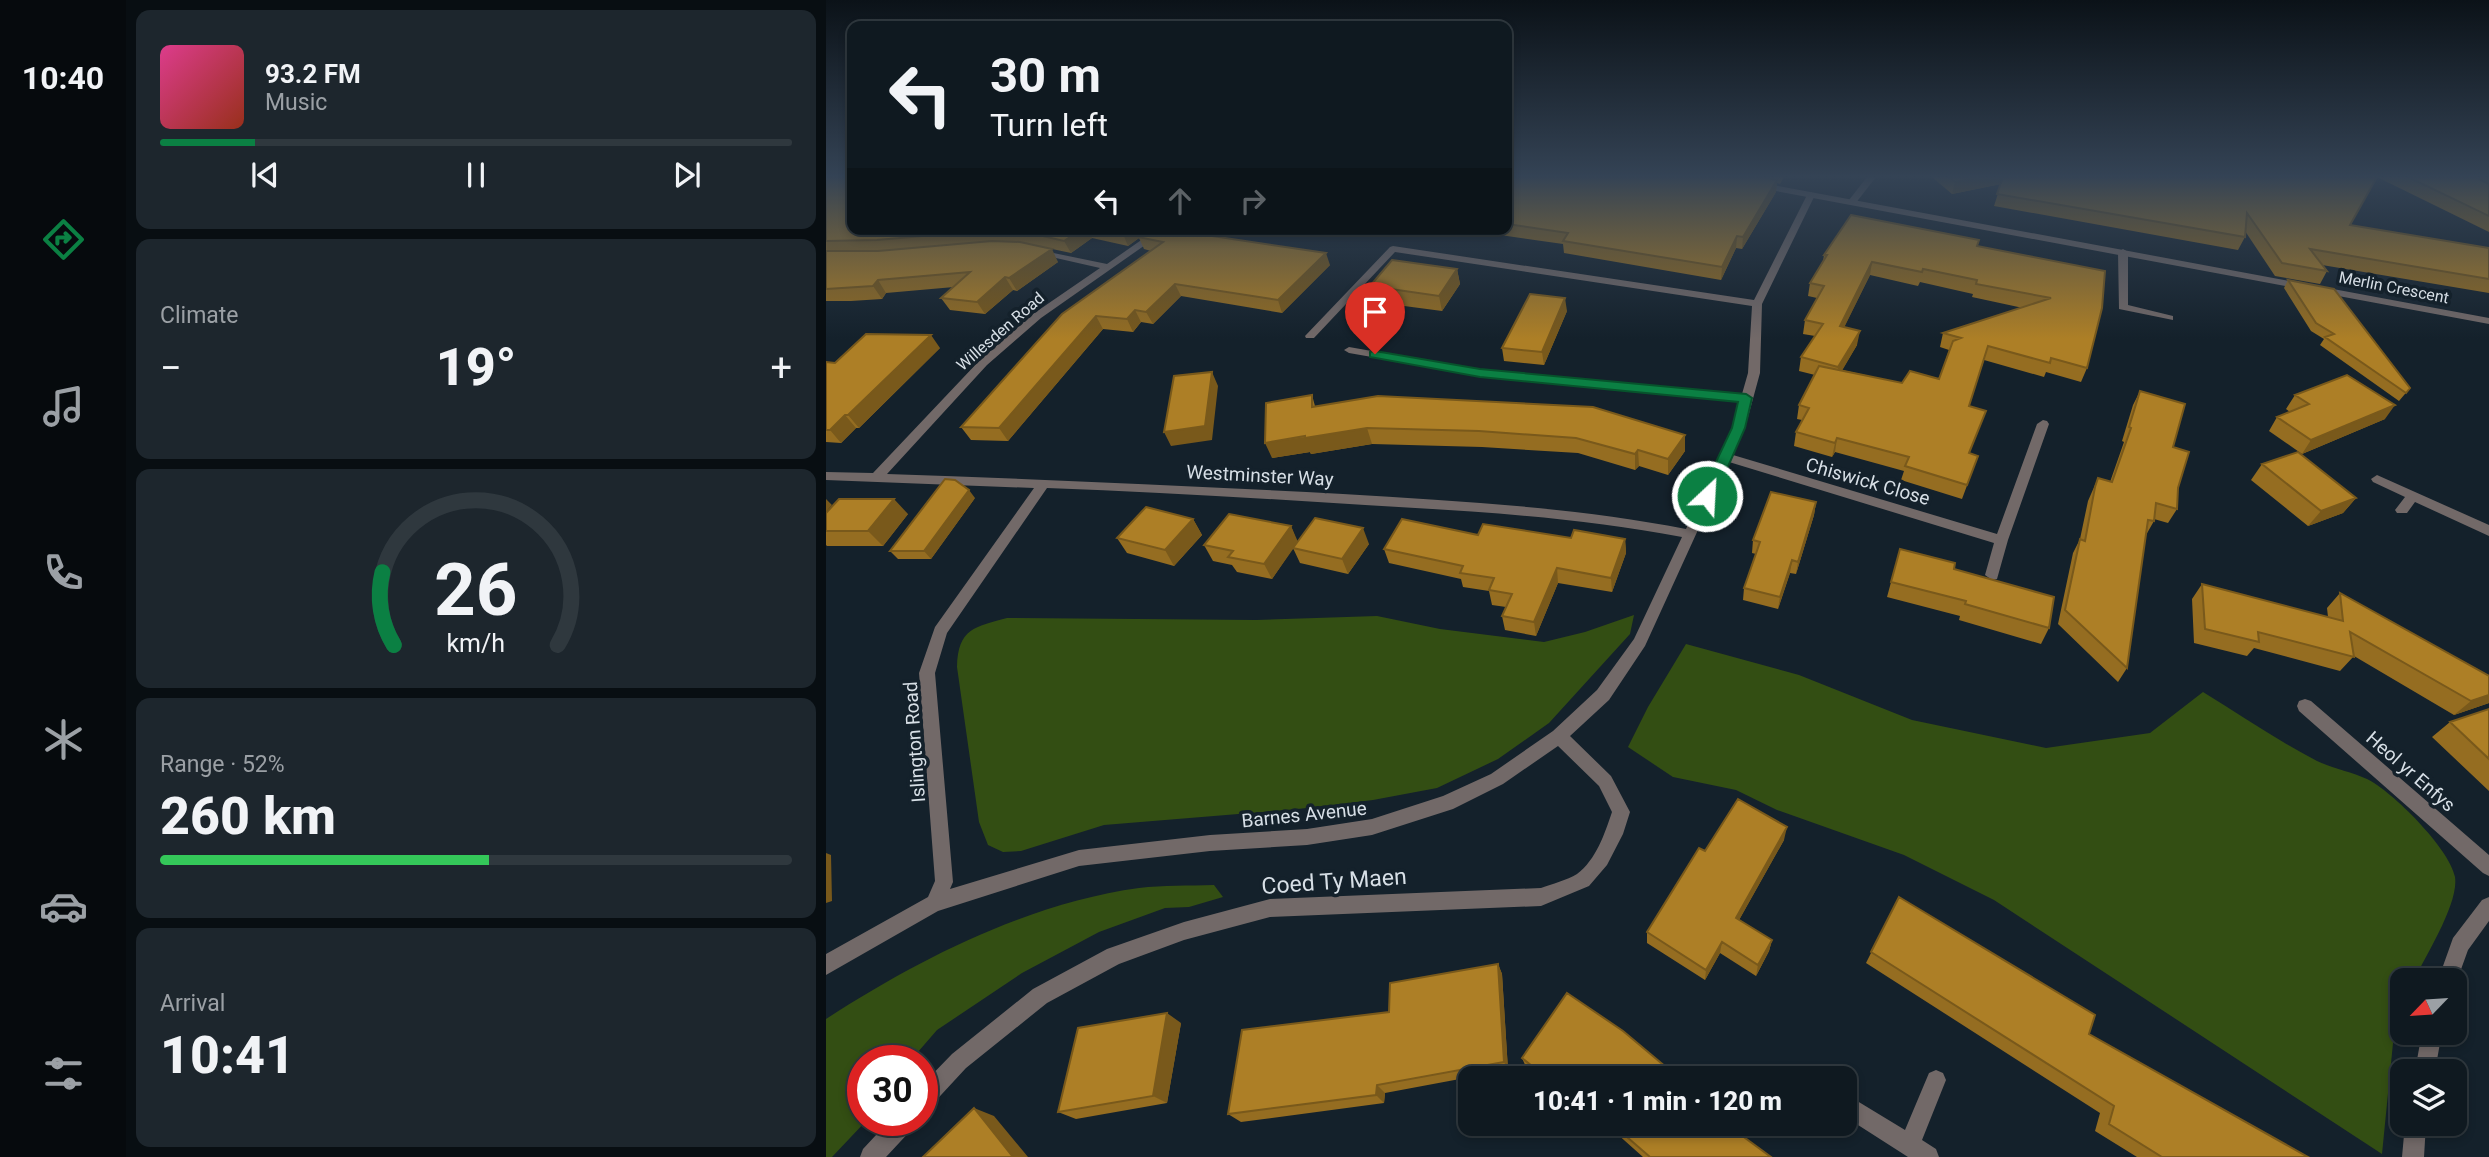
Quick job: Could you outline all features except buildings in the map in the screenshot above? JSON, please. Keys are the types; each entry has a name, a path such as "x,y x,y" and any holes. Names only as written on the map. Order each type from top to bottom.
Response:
{"street":[{"name":"Barnes Avenue","path":"826,965 934,903 1079,858 1210,843 1307,837 1372,827 1447,803 1497,779 1559,736 1603,695 1640,642 1726,457 1738,428 1754,373 1757,304 1793,231"},
{"name":"Merlin Crescent","path":"2009,231 2489,321"},
{"name":"Willesden Road","path":"875,479 984,363 1037,316 1155,235"},
{"path":"1310,336 1393,250 1403,236"},
{"path":"1027,249 1108,267"},
{"path":"1393,250 1757,304"},
{"path":"2123,252 2123,307 2169,318"},
{"path":"1349,350 1480,373 1746,398"},
{"path":"1992,575 2001,540 2043,424"},
{"name":"Chiswick Close","path":"1726,457 2001,540"},
{"name":"Westminster Way","path":"826,476 1156,488 1499,508 1648,526 1689,534"},
{"path":"2377,479 2489,531"},
{"name":"Islington Road","path":"934,903 944,882 927,673 940,631 1043,485"},
{"path":"2402,510 2413,495"},
{"name":"Heol yr Enfys","path":"2305,706 2489,867"},
{"name":"Coed Ty Maen","path":"938,1083 958,1061 1040,996 1114,956 1184,932 1270,908 1541,897 1583,880 1601,859 1614,834 1621,812 1605,781 1559,736"},
{"path":"2452,968 2460,945 2489,905"},
{"path":"1909,1145 1936,1080"},
{"path":"1857,1111 1928,1157"},
{"path":"871,1157 890,1136"},
{"path":"2413,1157 2415,1136"}],"green space":[{"path":"1634,615 1630,634 1549,723 1498,759 1437,788 1373,800 1298,809 1104,825 1021,851 1003,852 988,845 979,822 957,667 958,654 965,637 970,631 986,624 1007,618 1256,620 1377,616 1440,629 1544,642 1585,632"},
{"path":"1686,644 1799,675 1912,720 2046,748 2150,733 2203,692 2302,753 2323,764 2367,779 2391,795 2432,837 2451,865 2455,877 2452,901 2420,968 2390,968 2390,1045 2393,1045 2382,1154 1994,900 1904,855 1777,810 1736,790 1673,777 1628,747 1648,707"},
{"path":"1214,885 1223,897 1189,907 1165,908 1099,932 1022,973 937,1030 924,1045 847,1045 847,1136 852,1136 832,1157 826,1157 826,1019 936,955 1016,920 1098,895 1167,886"}],"route":[{"path":"1375,354 1480,373 1746,398 1738,428 1707,496"}]}
